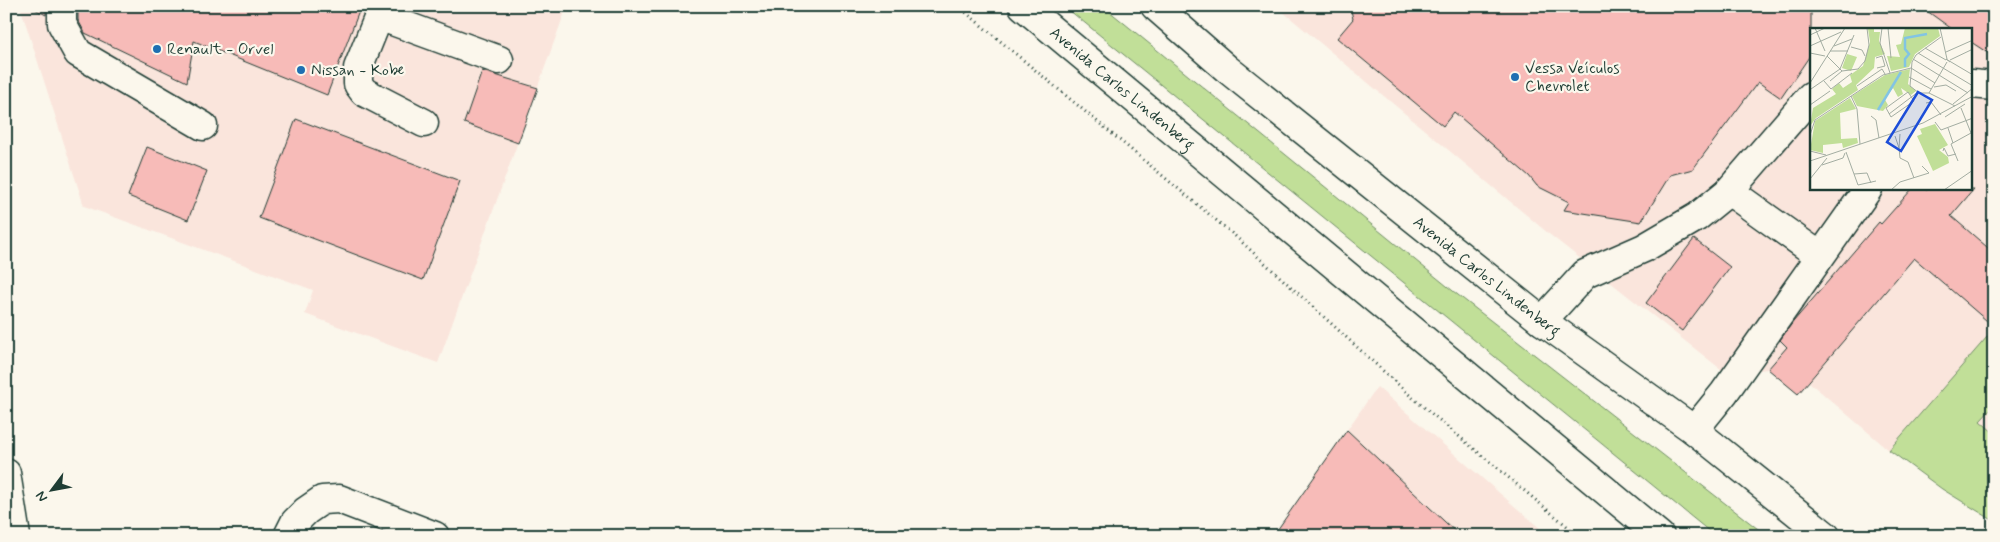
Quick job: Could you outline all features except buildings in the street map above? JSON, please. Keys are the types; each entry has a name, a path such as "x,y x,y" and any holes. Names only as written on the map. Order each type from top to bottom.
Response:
{"main road":[{"path":"62,6 62,24 78,53 203,126"},
{"name":"Avenida Carlos Lindenberg","path":"1023,6 1660,536"},
{"name":"Avenida Carlos Lindenberg","path":"1155,6 1227,69 1542,321 1694,430 1826,536"},
{"path":"424,123 364,92 358,84 358,68 381,11 499,60"},
{"path":"1972,84 1994,86"},
{"path":"1542,321 1585,274 1644,248 1697,217 1729,191 1810,97"},
{"path":"1694,430 1724,393 1867,190"},
{"path":"1729,191 1820,256"},
{"path":"6,474 16,536"},
{"path":"288,536 295,522 306,510 322,500 339,499 435,536"}],"path":[{"path":"958,6 1234,235 1414,400 1579,536"}],"shaded area":[{"path":"20,6 567,6 438,363 305,314 313,290 84,206"},
{"path":"1276,6 1994,6 1994,456 1931,402 1889,450 1809,382 1798,394 1768,369 1727,374 1549,234"},
{"path":"1377,387 1549,536 1273,536"}],"green space":[{"path":"1064,6 1103,6 1458,295 1767,536 1715,536"},
{"path":"1994,329 1994,406 1980,421 1994,433 1994,521 1942,489 1889,450"}],"place":[{"name":"Renault - Orvel","path":"157,49"},
{"name":"Nissan - Kobe","path":"301,70"},
{"name":"Vessa Veículos Chevrolet","path":"1515,77"}]}
